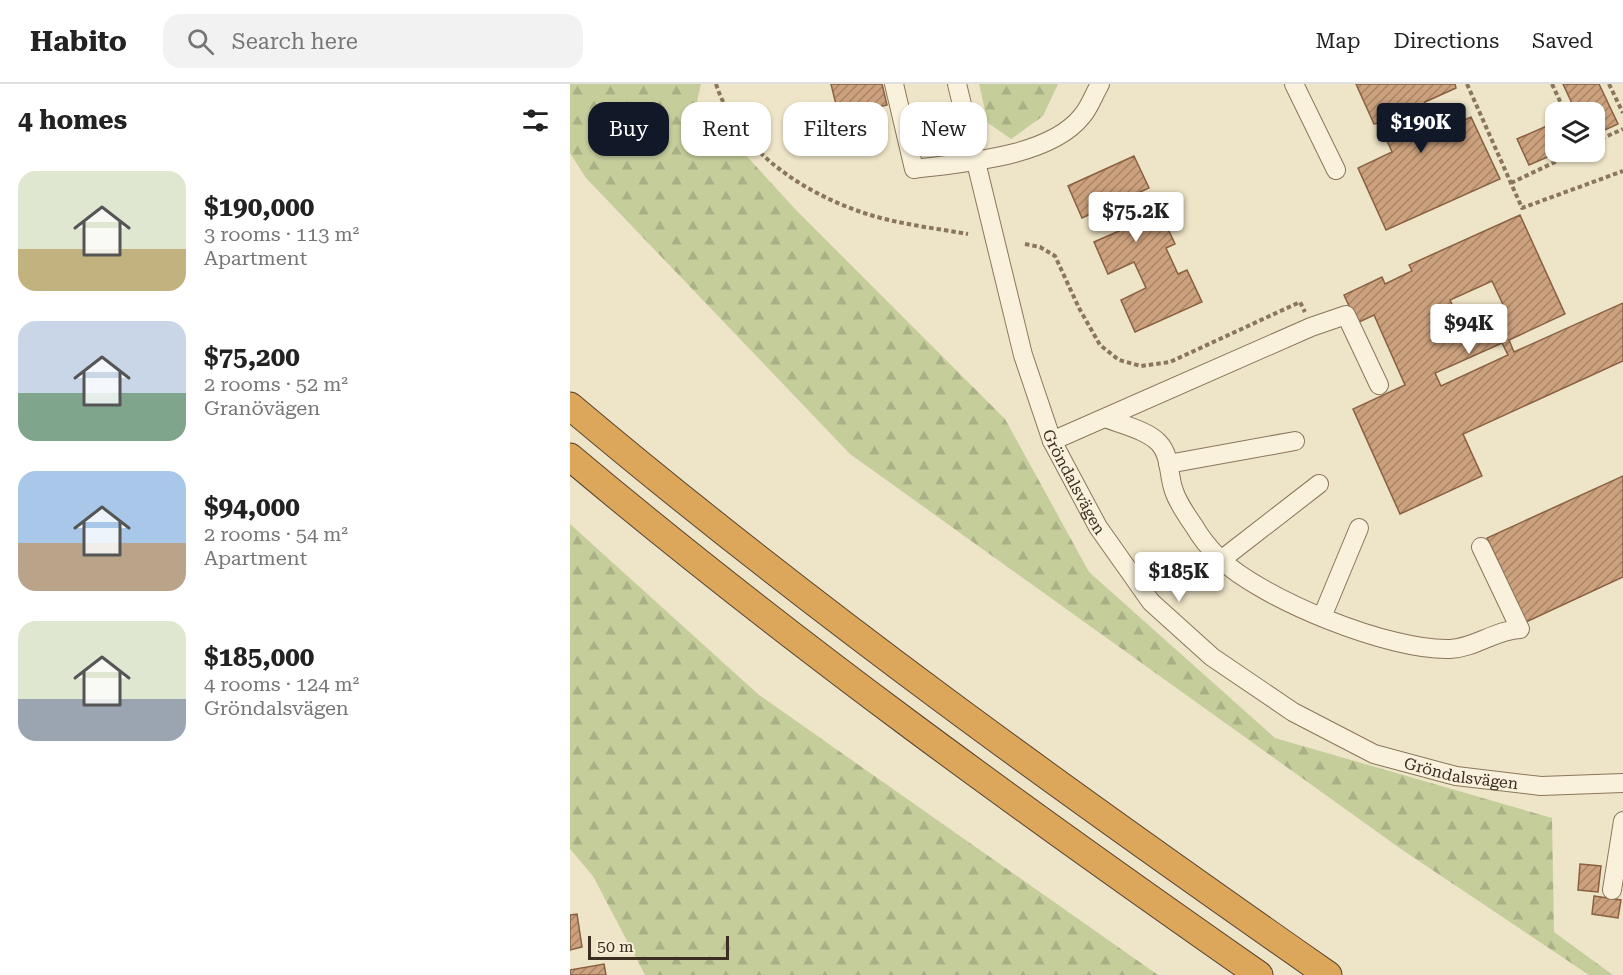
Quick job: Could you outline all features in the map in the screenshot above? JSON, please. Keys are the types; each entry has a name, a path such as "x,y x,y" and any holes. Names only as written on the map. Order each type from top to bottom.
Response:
{"highway":[{"path":"570,406 798,592 968,719 1328,975"},
{"path":"570,457 767,616 964,766 1259,975"}],"street":[{"path":"894,84 914,169 978,162 1036,145 1065,132 1082,116 1100,84"},
{"name":"Gröndalsvägen","path":"957,84 978,162 1023,355 1052,441 1098,527 1151,602 1212,657 1293,712 1374,754 1456,776 1541,786 1623,783"},
{"path":"1294,84 1336,170"},
{"path":"1052,441 1311,327 1346,315 1379,385"},
{"path":"1106,418 1159,443 1166,453 1174,491 1193,526 1221,560 1277,597 1322,617 1398,643 1421,647 1467,647 1510,630 1520,629 1481,547"},
{"path":"1168,464 1295,441"},
{"path":"1221,560 1318,484"},
{"path":"1322,617 1359,528"},
{"path":"1612,890 1623,821"}],"path":[{"path":"716,84 724,107 749,143 782,171 818,195 865,214 968,234"},
{"path":"1467,84 1522,208 1623,171"},
{"path":"1552,84 1560,102"},
{"path":"1609,84 1623,113"},
{"path":"1605,137 1623,129"},
{"path":"1511,183 1555,162"},
{"path":"1025,244 1040,247 1055,256 1079,308 1101,345 1119,360 1141,366 1170,362 1300,302 1311,327"}],"green space":[{"path":"570,84 701,84 697,102 681,102 681,156 746,156 796,210 1005,419 1089,572 1275,738 1552,818 1554,932 1613,975 1589,975 1401,849 850,454 586,178 570,153"},
{"path":"979,84 1058,84 1043,116 1011,139 988,123 987,102 983,102"},
{"path":"570,524 759,695 1158,975 645,975 593,876 570,849"}],"building":[{"path":"831,84 882,84 886,102 835,102"},
{"path":"1356,84 1455,84 1456,88 1425,102 1438,132 1471,117 1500,179 1386,230 1358,168 1392,152 1379,123 1374,124"},
{"path":"1563,84 1599,84 1618,124 1605,130 1605,102 1571,102"},
{"path":"1545,127 1545,158 1529,165 1517,139"},
{"path":"1134,156 1149,188 1140,192 1151,216 1160,212 1175,244 1166,248 1178,274 1187,270 1202,302 1135,332 1121,300 1146,288 1134,262 1108,274 1094,242 1119,231 1108,206 1082,218 1068,186"},
{"path":"1520,215 1565,314 1509,340 1514,352 1623,303 1623,361 1463,434 1482,476 1400,514 1353,409 1405,385 1374,315 1357,323 1344,295 1382,277 1385,284 1412,271 1409,265","holes":["1492,281 1506,311 1464,330 1450,300","1502,343 1508,355 1441,386 1435,373"]},
{"path":"1623,476 1623,577 1526,622 1487,538"},
{"path":"1580,864 1601,866 1598,892 1578,890"},
{"path":"1594,896 1621,900 1618,918 1592,914"},
{"path":"577,914 582,947 570,950 570,915"},
{"path":"604,964 606,975 570,975 570,970"}]}
